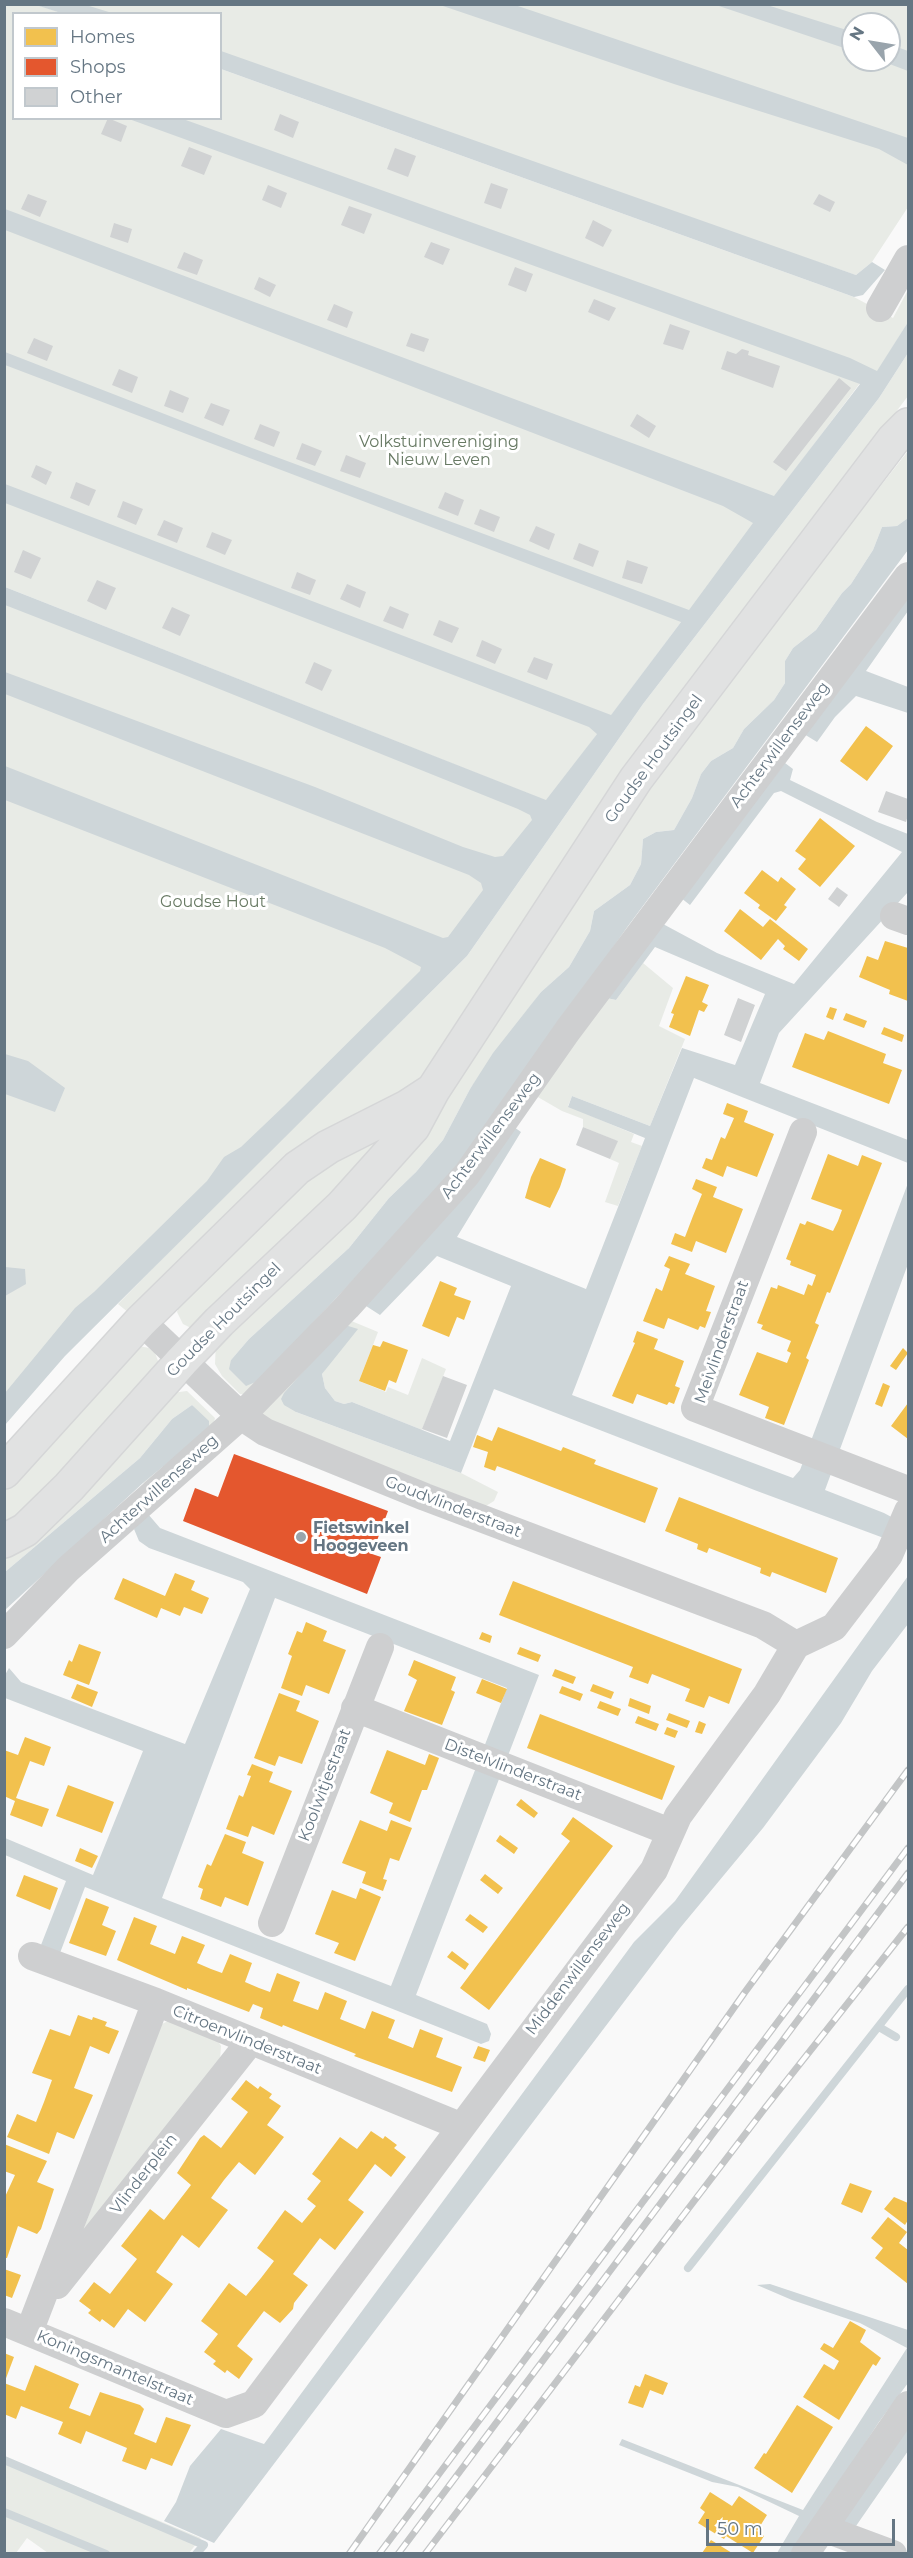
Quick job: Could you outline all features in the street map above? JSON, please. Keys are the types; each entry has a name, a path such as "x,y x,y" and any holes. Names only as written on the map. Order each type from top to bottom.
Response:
{"main road":[{"name":"Goudse Houtsingel","path":"4,1541 25,1530 69,1487 219,1322 342,1206 413,1127 433,1090 636,779 901,433 909,409"},
{"name":"Goudse Houtsingel","path":"4,1472 141,1321 297,1168 328,1148 407,1107 433,1090"}],"street":[{"path":"880,308 909,259"},
{"name":"Achterwillenseweg","path":"4,1635 68,1569 241,1416 347,1307 467,1174 568,1029 909,576"},
{"name":"Meivlinderstraat","path":"803,1132 695,1408 909,1490"},
{"name":"Goudvlinderstraat","path":"141,1321 241,1416 265,1432 425,1497 763,1625 796,1645"},
{"path":"796,1645 834,1627 889,1555 907,1515"},
{"name":"Middenwillenseweg","path":"226,2414 254,2404 654,1870 678,1816 767,1694 796,1645"},
{"name":"Koolwitjestraat","path":"272,1923 380,1647"},
{"name":"Distelvlinderstraat","path":"356,1708 670,1832"},
{"name":"Citroenvlinderstraat","path":"32,1956 156,2002 460,2126"},
{"path":"24,2320 156,2002"},
{"name":"Vlinderplein","path":"24,2320 250,2042"},
{"name":"Koningsmantelstraat","path":"24,2320 226,2414"},
{"path":"805,2553 909,2405"},
{"path":"823,2528 893,2553"}],"green space":[{"name":"Volkstuinvereniging Nieuw Leven","path":"4,5 37,5 59,12 12,12 12,120 222,120 222,69 854,297 893,318 908,290 908,322 878,371 860,383 547,801 5,587"},
{"path":"66,5 908,5 908,207 872,262 856,275 222,60 222,12 88,12"},
{"path":"908,353 908,396 683,694 423,1080 135,1318 118,1304 467,956 643,704 879,398"},
{"path":"908,451 908,518 897,526 882,527 873,550 851,584 816,630 793,648 785,661 785,683 774,700 744,729 733,748 711,761 701,774 692,798 674,830 656,832 643,839 641,864 630,885 594,911 590,931 569,967 541,992 470,1089 443,1140 416,1172 389,1198 349,1248 249,1339 231,1360 258,1381 249,1395 240,1394 222,1376 215,1364 216,1341 252,1308 597,868 669,760 719,692"},
{"name":"Goudse Hout","path":"5,595 553,812 365,1047 5,1407"},
{"path":"643,963 673,988 659,1026 685,1039 650,1126 572,1096 568,1106 634,1134 631,1142 642,1146 618,1206 605,1202 619,1163 610,1159 617,1141 583,1127 583,1119 562,1111 536,1096 602,997 616,1000"},
{"path":"388,1136 207,1323 193,1329 183,1324 177,1312 180,1304 332,1155"},
{"path":"349,1320 378,1332 359,1381 386,1392 388,1387 408,1395 422,1358 446,1369 422,1430 352,1402 344,1404 335,1401 325,1388 322,1374 330,1362 345,1325 296,1412 461,1473 498,1492 494,1501 486,1506 276,1425 262,1414"},
{"path":"139,1346 149,1348 155,1353 160,1366 5,1534 5,1485"},
{"path":"187,1391 215,1418 213,1426 149,1488 143,1483 209,1429 192,1405 172,1419 140,1458 5,1572 5,1550 171,1393"},
{"path":"168,2021 213,2033 221,2046 220,2059 81,2236 158,2026"},
{"path":"4,2457 201,2538 189,2553 48,2553 27,2538 16,2553 5,2553"}],"shaded area":[{"path":"36,5 86,5 109,12 58,12"},
{"path":"440,5 515,5 908,138 908,165 879,149 674,84"},
{"path":"716,5 767,5 841,28 841,47"},
{"path":"901,48 908,51 908,71 901,68"},
{"path":"222,51 856,275 872,262 885,270 863,295 854,297 222,69"},
{"path":"132,120 186,120 850,358 877,371 908,322 908,353 879,398 643,704 467,956 65,1356 5,1425 5,1393 75,1308 207,1181 224,1157 241,1147 284,1106 420,971 421,967 385,948 5,800 5,766 443,938 448,937 483,890 481,883 469,875 5,694 5,672 315,787 463,847 495,857 503,856 532,820 530,815 518,809 5,605 5,587 546,800 597,734 589,727 5,503 5,484 611,715 681,622 5,365 5,352 252,448 689,610 753,523 723,506 5,230 5,209 774,496 860,384"},
{"path":"908,518 908,550 628,926 457,1170 258,1381 246,1386 229,1369 231,1360 249,1339 349,1248 389,1198 416,1172 443,1140 470,1089 493,1053 541,992 569,967 590,931 594,911 630,885 641,864 643,839 656,832 674,830 692,798 701,774 711,761 733,748 744,729 774,700 785,683 785,661 793,648 816,630 851,584 873,550 882,527 897,526"},
{"path":"908,583 908,611 866,671 908,687 908,713 856,696 835,717 817,742 799,731"},
{"path":"785,763 793,769 790,780 877,822 908,834 908,892 779,1033 760,1083 908,1140 908,1163 694,1078 572,1395 793,1478 800,1470 908,1183 908,1264 825,1490 884,1513 908,1526 908,1547 494,1389 461,1473 296,1412 284,1405 281,1399 284,1393 345,1325 358,1329 322,1374 325,1388 335,1401 344,1404 352,1402 450,1441 511,1286 437,1256 380,1315 366,1306 514,1127 521,1132 457,1237 586,1289 645,1138 568,1107 572,1096 650,1126 682,1048 735,1065 765,994 655,947 616,1000 602,997 663,924 717,953 794,984 902,852 781,791 774,793 690,905 681,898"},
{"path":"5,1054 28,1061 65,1088 55,1112 5,1094"},
{"path":"5,1267 25,1269 26,1284 5,1296"},
{"path":"192,1405 209,1421 209,1429 143,1483 5,1610 5,1572 140,1458 172,1419"},
{"path":"148,1514 160,1528 539,1675 416,1995 487,2024 491,2034 489,2041 481,2044 85,1887 60,1953 41,1945 66,1881 5,1855 5,1838 93,1875 143,1751 5,1698 5,1675 9,1668 21,1682 185,1744 250,1589 243,1582 149,1548 139,1541 134,1529","holes":["275,1598 507,1688 391,1986 162,1898"]},
{"path":"908,1576 908,1624 872,1671 841,1723 763,1828 680,1928 214,2543 164,2521 176,2502 190,2466 221,2429 264,2444 634,1942 675,1901"},
{"path":"770,2284 908,2330 908,2383 879,2422 793,2553 777,2553 799,2516 738,2487 712,2482 619,2445 622,2439 803,2510 907,2348 860,2323 792,2300 757,2285"},
{"path":"908,2425 908,2451 856,2526 839,2520"}],"building: Homes":[{"path":"866,726 893,746 867,781 840,761"},
{"path":"820,818 855,846 820,887 798,869 806,859 795,851"},
{"path":"762,870 778,882 781,877 796,889 784,905 787,907 776,921 758,908 760,905 744,893"},
{"path":"740,909 763,927 770,919 808,949 799,961 783,949 785,946 778,939 761,960 724,931"},
{"path":"885,941 908,948 908,1001 889,994 890,990 859,977 867,956 878,960"},
{"path":"686,976 709,985 702,1002 708,1005 704,1012 699,1010 690,1036 669,1027 674,1014 671,1013"},
{"path":"830,1007 837,1009 833,1020 826,1017"},
{"path":"846,1013 867,1021 864,1028 843,1020"},
{"path":"884,1027 904,1035 902,1042 881,1034"},
{"path":"828,1031 886,1054 883,1063 902,1070 889,1104 792,1067 805,1033 824,1040"},
{"path":"727,1103 748,1111 744,1122 774,1134 757,1177 727,1166 723,1177 702,1168 706,1158 712,1160 721,1137 725,1139 734,1118 723,1114"},
{"path":"828,1154 858,1166 862,1155 882,1163 830,1293 827,1292 815,1323 819,1325 806,1358 809,1360 784,1425 765,1418 769,1407 739,1395 757,1352 787,1363 791,1353 787,1351 791,1341 761,1329 763,1325 757,1323 771,1287 777,1289 778,1285 804,1295 808,1284 812,1286 816,1275 790,1265 791,1261 786,1259 800,1223 805,1225 807,1221 833,1231 838,1221 842,1210 811,1199"},
{"path":"540,1158 566,1169 550,1208 525,1198"},
{"path":"696,1179 717,1187 713,1197 743,1209 726,1253 696,1241 692,1252 671,1244 675,1233 685,1237 702,1194 692,1189"},
{"path":"669,1256 690,1264 685,1274 715,1286 706,1311 711,1312 705,1328 700,1326 698,1330 668,1318 664,1329 643,1321 656,1288 662,1291 670,1269 664,1266"},
{"path":"440,1281 457,1288 454,1295 471,1301 464,1320 457,1317 449,1337 422,1326"},
{"path":"637,1331 658,1339 654,1349 684,1361 675,1386 680,1388 674,1404 669,1402 667,1405 637,1394 633,1404 612,1396 635,1343 633,1342"},
{"path":"383,1341 408,1350 396,1383 389,1380 385,1391 359,1381 373,1345 380,1347"},
{"path":"903,1348 908,1353 896,1370 890,1366"},
{"path":"883,1383 890,1386 882,1407 875,1404"},
{"path":"908,1403 908,1439 891,1426"},
{"path":"498,1427 561,1451 563,1447 596,1460 594,1464 658,1488 645,1523 497,1466 495,1471 484,1467 488,1452 473,1447 477,1435 492,1441"},
{"path":"679,1497 838,1558 826,1593 772,1572 770,1577 760,1573 761,1568 709,1548 707,1553 697,1549 698,1544 665,1531"},
{"path":"175,1573 195,1581 191,1590 209,1598 202,1614 184,1607 180,1616 161,1608 157,1618 114,1599 123,1578 165,1596"},
{"path":"513,1581 742,1669 729,1704 709,1696 704,1708 685,1701 690,1689 652,1674 648,1684 629,1677 633,1667 499,1615"},
{"path":"306,1622 327,1631 323,1641 346,1650 329,1694 306,1685 302,1696 281,1688 292,1656 288,1654 297,1631 302,1633"},
{"path":"482,1632 492,1636 490,1643 479,1639"},
{"path":"79,1644 101,1652 89,1685 63,1675 69,1660 72,1662"},
{"path":"520,1647 541,1655 538,1662 517,1654"},
{"path":"414,1660 456,1677 451,1690 455,1692 442,1725 404,1711 417,1680 408,1675"},
{"path":"555,1669 576,1677 573,1684 552,1676"},
{"path":"482,1679 507,1689 501,1703 476,1693"},
{"path":"77,1684 98,1692 92,1707 71,1698"},
{"path":"593,1684 614,1692 611,1699 590,1691"},
{"path":"562,1686 583,1694 580,1701 559,1693"},
{"path":"279,1693 300,1701 296,1711 319,1721 302,1764 279,1756 275,1766 254,1758"},
{"path":"630,1698 651,1706 649,1714 628,1706"},
{"path":"600,1701 621,1709 618,1716 597,1708"},
{"path":"669,1713 690,1721 687,1728 666,1720"},
{"path":"540,1714 675,1766 662,1800 527,1748"},
{"path":"638,1716 659,1724 656,1731 635,1723"},
{"path":"699,1721 706,1724 702,1734 695,1732"},
{"path":"667,1727 678,1731 675,1738 664,1734"},
{"path":"25,1737 51,1747 44,1766 30,1761 16,1798 49,1809 42,1827 10,1815 15,1801 4,1796 4,1750 18,1755"},
{"path":"387,1750 425,1765 429,1754 439,1758 427,1790 422,1790 410,1822 389,1813 393,1803 370,1793"},
{"path":"252,1764 273,1772 269,1782 292,1791 274,1835 252,1826 248,1837 226,1829 239,1795 243,1797 251,1776 247,1775"},
{"path":"68,1785 114,1802 102,1833 56,1816"},
{"path":"521,1799 538,1813 534,1818 516,1805"},
{"path":"573,1817 613,1846 489,2010 460,1988 570,1841 561,1834"},
{"path":"360,1820 387,1831 391,1820 412,1828 399,1861 390,1858 383,1879 387,1880 383,1891 362,1883 366,1872 342,1863"},
{"path":"225,1834 246,1842 242,1853 264,1862 248,1906 225,1897 221,1907 200,1899 203,1889 198,1887 207,1864 211,1866"},
{"path":"500,1835 518,1848 514,1854 496,1841"},
{"path":"80,1848 98,1856 92,1868 75,1861"},
{"path":"485,1874 503,1888 498,1894 480,1880"},
{"path":"24,1875 58,1888 50,1910 16,1896"},
{"path":"360,1888 381,1897 355,1961 334,1953 339,1943 315,1934 332,1890 356,1899"},
{"path":"86,1898 109,1907 102,1925 116,1931 106,1956 69,1943"},
{"path":"470,1914 488,1927 483,1933 465,1920"},
{"path":"134,1917 157,1926 150,1944 175,1954 182,1936 205,1945 197,1963 211,1969 222,1973 230,1954 252,1963 245,1982 259,1988 270,1992 277,1973 300,1982 293,2001 318,2010 325,1992 347,2001 340,2019 365,2029 372,2011 395,2020 388,2038 413,2048 420,2029 443,2038 436,2057 462,2067 452,2092 260,2018 263,2008 253,2004 249,2012 187,1988 187,1990 117,1960"},
{"path":"452,1951 469,1964 465,1970 447,1957"},
{"path":"78,2015 107,2022 105,2026 119,2031 109,2054 90,2046 74,2088 93,2095 74,2139 57,2132 49,2154 7,2137 17,2114 36,2122 52,2080 32,2073 50,2029 70,2036"},
{"path":"478,2046 490,2050 485,2062 473,2058"},
{"path":"246,2080 258,2089 260,2086 272,2094 269,2098 281,2106 267,2125 284,2137 255,2175 239,2162 224,2180 211,2198 228,2210 199,2248 182,2235 156,2272 173,2284 145,2322 128,2309 114,2328 102,2319 100,2322 88,2313 91,2310 79,2301 94,2282 110,2294 137,2259 121,2246 150,2209 164,2220 191,2185 177,2173 200,2138 204,2135 221,2148 248,2112 231,2099"},
{"path":"371,2131 383,2139 385,2136 397,2145 394,2148 406,2157 391,2177 375,2164 348,2200 364,2212 335,2250 320,2238 293,2274 308,2285 294,2303 293,2309 280,2323 264,2311 237,2346 253,2359 239,2379 227,2370 225,2373 213,2364 216,2361 204,2352 218,2334 201,2321 229,2283 246,2296 274,2261 257,2248 285,2210 302,2223 316,2206 307,2199 321,2181 312,2174 340,2137 357,2149"},
{"path":"4,2144 47,2161 37,2182 54,2189 41,2229 37,2234 18,2226 7,2258 4,2258 4,2199 15,2175 4,2171"},
{"path":"850,2183 872,2191 862,2213 841,2204"},
{"path":"894,2197 908,2203 908,2220 905,2225 884,2209"},
{"path":"888,2217 907,2232 899,2243 908,2250 908,2284 875,2258 883,2248 871,2238"},
{"path":"4,2269 21,2275 12,2298 4,2295"},
{"path":"850,2321 866,2330 860,2342 881,2358 876,2366 873,2364 839,2420 803,2397 824,2364 834,2370 839,2361 820,2349 824,2343 833,2348"},
{"path":"4,2353 14,2357 5,2381 4,2381"},
{"path":"35,2365 79,2384 69,2408 90,2416 100,2392 140,2405 144,2409 134,2434 156,2443 166,2417 191,2425 172,2466 151,2458 146,2470 122,2461 127,2448 86,2431 81,2444 58,2434 63,2422 21,2406 16,2419 4,2414 4,2383 25,2391"},
{"path":"645,2374 668,2383 663,2395 650,2390 643,2408 628,2403 635,2385 640,2387"},
{"path":"797,2405 833,2427 792,2493 754,2468 764,2453 766,2454"},
{"path":"710,2492 732,2506 739,2496 767,2515 757,2531 764,2536 753,2553 726,2536 724,2539 698,2523 705,2512 700,2508"},
{"path":"711,2540 732,2553 702,2553"}],"building: Shops":[{"name":"Fietswinkel Hoogeveen","path":"234,1454 388,1511 372,1554 381,1557 367,1594 183,1521 195,1488 218,1497"}],"building: Other":[{"path":"280,114 299,122 293,138 274,130"},
{"path":"107,120 127,126 121,142 101,134"},
{"path":"189,147 212,156 204,175 181,166"},
{"path":"395,148 416,156 408,177 387,169"},
{"path":"491,183 508,189 501,209 484,203"},
{"path":"268,185 287,193 281,208 262,200"},
{"path":"28,194 47,201 40,217 21,209"},
{"path":"819,194 835,202 830,212 813,204"},
{"path":"349,206 372,214 364,234 341,225"},
{"path":"593,220 612,230 603,247 585,238"},
{"path":"114,223 132,229 128,243 110,237"},
{"path":"431,242 450,249 443,265 424,257"},
{"path":"184,252 203,260 197,275 177,268"},
{"path":"515,267 533,274 526,292 508,285"},
{"path":"259,277 276,285 270,297 254,289"},
{"path":"594,299 616,308 609,321 588,312"},
{"path":"334,304 353,312 347,328 327,320"},
{"path":"670,324 690,331 683,350 663,344"},
{"path":"411,333 429,339 424,352 406,346"},
{"path":"34,338 53,346 47,361 27,353"},
{"path":"742,349 749,351 748,355 780,366 773,388 721,369 727,351 736,354"},
{"path":"119,369 138,377 132,393 112,385"},
{"path":"839,378 851,388 786,471 773,462"},
{"path":"170,390 189,398 183,413 164,406"},
{"path":"211,403 230,410 223,426 204,418"},
{"path":"637,414 656,426 649,438 630,426"},
{"path":"260,424 280,432 274,447 254,439"},
{"path":"302,443 322,451 315,466 296,459"},
{"path":"346,455 366,463 360,478 340,471"},
{"path":"36,465 52,472 46,485 31,477"},
{"path":"76,482 96,490 89,506 70,498"},
{"path":"445,492 464,500 458,516 438,508"},
{"path":"123,501 143,509 136,525 117,517"},
{"path":"480,509 500,517 494,532 474,524"},
{"path":"164,520 183,528 177,543 157,535"},
{"path":"536,526 555,534 549,550 529,541"},
{"path":"212,532 232,540 225,555 206,547"},
{"path":"579,543 599,551 593,567 573,559"},
{"path":"23,550 41,558 31,579 14,572"},
{"path":"627,560 648,567 642,584 622,578"},
{"path":"297,572 316,580 310,595 291,588"},
{"path":"97,580 116,588 106,610 87,601"},
{"path":"347,584 366,592 360,608 340,599"},
{"path":"390,606 409,614 403,629 383,621"},
{"path":"172,607 190,615 180,636 162,628"},
{"path":"439,620 459,628 452,643 433,635"},
{"path":"482,640 502,649 495,664 476,656"},
{"path":"534,657 553,664 547,680 527,672"},
{"path":"314,662 332,670 322,691 305,683"},
{"path":"886,791 908,799 906,822 878,812"},
{"path":"837,887 848,895 839,907 828,899"},
{"path":"738,998 755,1005 741,1042 724,1035"},
{"path":"583,1127 618,1141 610,1159 576,1145"},
{"path":"443,1376 467,1385 447,1438 422,1429"}],"waterway":[{"path":"688,2268 908,1989"},
{"path":"879,2027 896,2037"},
{"path":"4,2460 204,2545 196,2554"},
{"path":"4,2512 106,2554"}],"railway":[{"path":"349,2554 745,1992 908,1770"},
{"path":"379,2554 908,1848"},
{"path":"398,2554 908,1873"},
{"path":"425,2554 765,2108 908,1927"}],"place":[{"name":"Fietswinkel Hoogeveen","path":"301,1537"}]}
